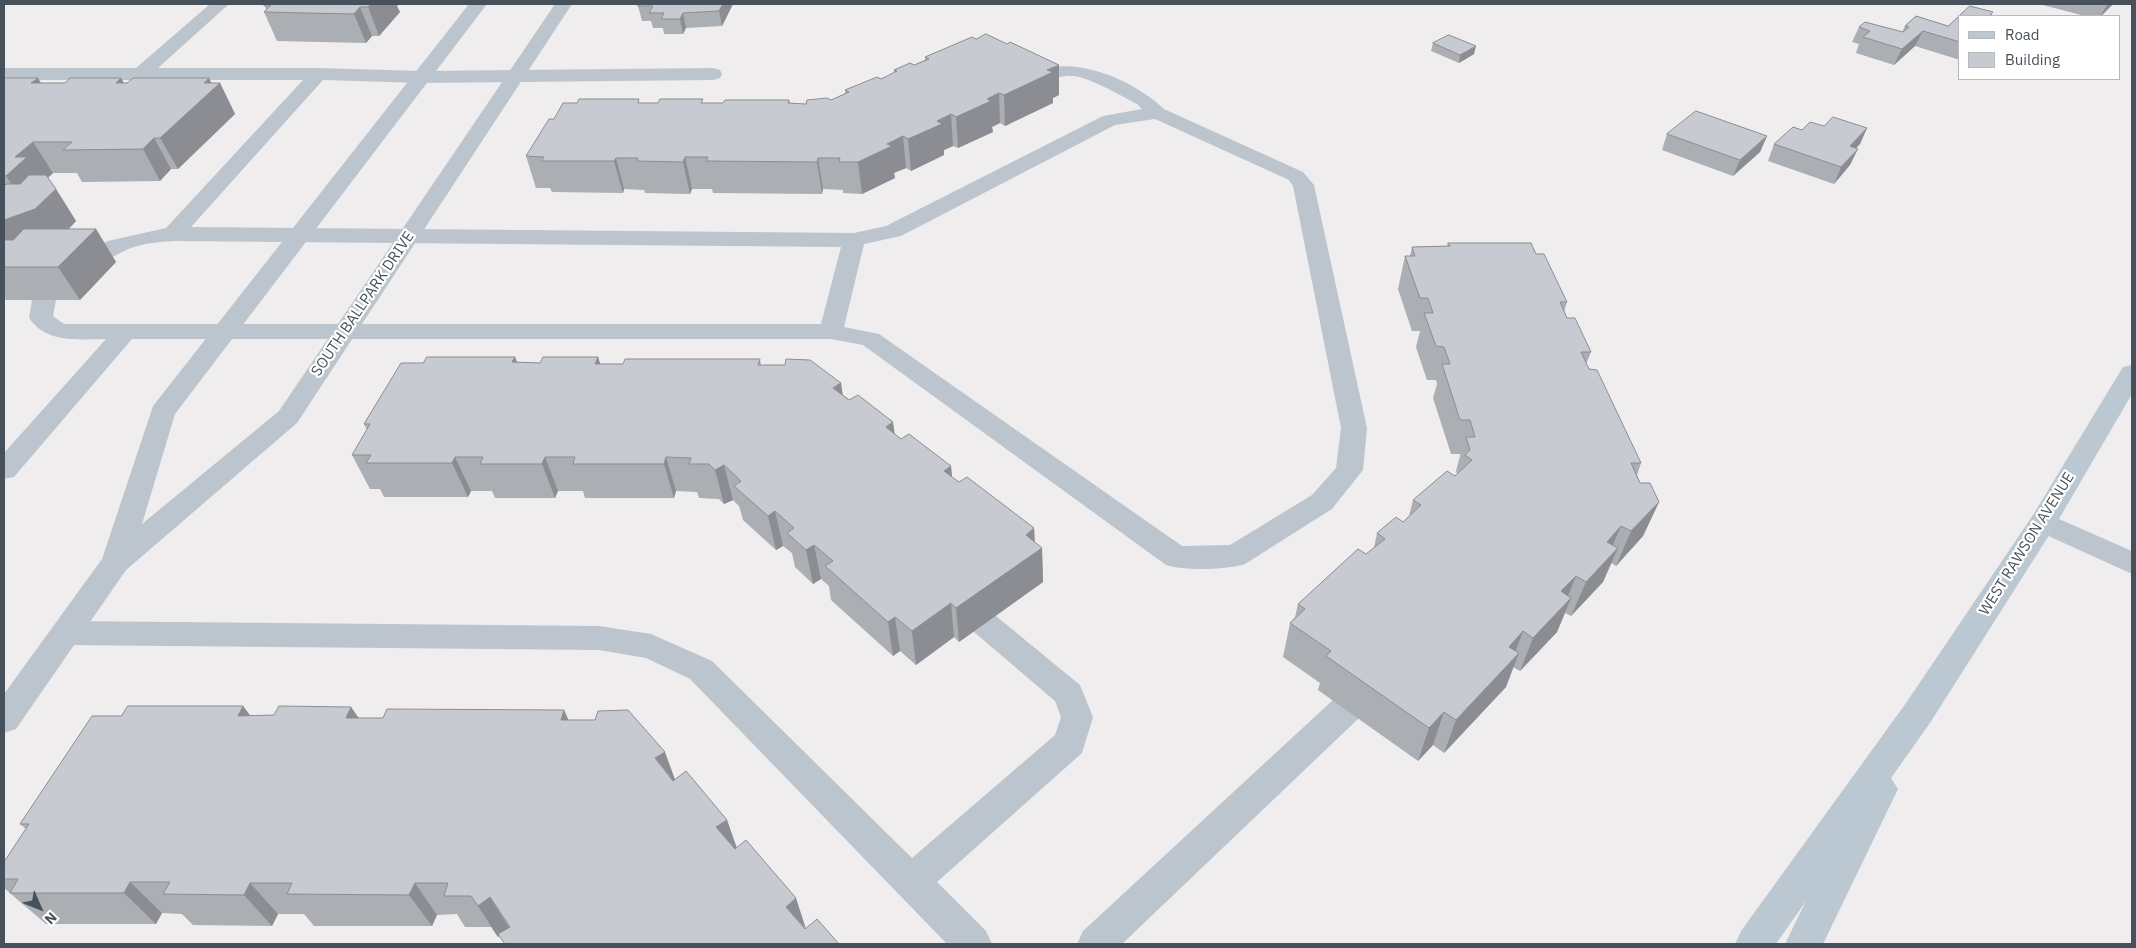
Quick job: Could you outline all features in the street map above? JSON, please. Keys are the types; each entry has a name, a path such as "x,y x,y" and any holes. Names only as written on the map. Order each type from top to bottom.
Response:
{"main road":[{"name":"WEST RAWSON AVENUE","path":"1754,944 1918,713 2044,522 2132,373"},
{"name":"WEST RAWSON AVENUE","path":"1804,944 1918,713"}],"street":[{"path":"141,74 220,4"},
{"name":"SOUTH BALLPARK DRIVE","path":"116,562 162,412 478,4"},
{"name":"SOUTH BALLPARK DRIVE","path":"4,719 116,562 288,417 563,4"},
{"path":"44,300 42,318 58,331 224,333 830,332 870,339 1176,557 1235,556 1322,502 1349,470 1354,428 1303,185 1296,176 1157,113 1144,100 1087,73 1067,70 1051,73 1032,82"},
{"path":"4,74 318,74 421,77 713,74"},
{"path":"173,234 318,74"},
{"path":"83,262 108,247 137,238 173,234 298,237 408,236 854,240 893,231 1110,120 1157,113"},
{"path":"830,332 854,240"},
{"path":"4,470 124,332"},
{"path":"2044,522 2132,563"},
{"path":"911,882 1070,744 1077,717 1069,694 985,624"},
{"path":"66,633 599,638 651,646 701,670 973,944"},
{"path":"1096,944 1346,709"}],"building":[{"path":"371,4 368,7 360,7 354,14 264,12 271,5 264,5"},
{"path":"640,4 723,4 719,11 683,13 680,19 661,19 664,13 649,13 653,6 638,6"},
{"path":"1970,6 1993,12 1990,15 1960,15"},
{"path":"1916,16 1948,26 1958,17 1958,41 1923,31 1902,49 1863,37 1870,31 1859,27 1865,22 1903,32 1909,27 1905,26"},
{"path":"986,34 1007,44 1010,42 1059,65 1047,70 1053,72 1004,95 999,93 987,99 991,101 956,117 951,114 937,121 942,124 908,139 903,136 887,144 892,146 858,162 839,162 840,158 818,158 817,162 706,161 708,157 685,157 683,162 637,161 638,158 616,158 614,161 541,161 544,157 526,156 549,119 554,119 563,103 577,103 579,99 639,99 638,103 658,103 660,99 703,99 701,103 723,103 725,100 789,100 788,103 806,104 807,100 827,98 831,100 849,92 845,90 877,77 881,79 897,71 894,70 910,63 914,65 929,59 925,57 972,37 976,39"},
{"path":"1449,35 1476,46 1460,55 1433,43"},
{"path":"4,78 38,78 31,83 65,83 70,78 121,78 116,83 127,83 133,78 209,78 204,83 220,83 160,138 154,138 143,149 63,150 72,142 33,142 15,157 27,157 4,176"},
{"path":"1696,111 1767,136 1740,160 1667,134"},
{"path":"1833,117 1867,128 1850,146 1858,149 1841,167 1774,144 1793,127 1802,130 1810,122 1824,126"},
{"path":"29,175 46,175 56,189 35,209 4,220 4,185 20,184"},
{"path":"24,229 96,229 58,267 4,267 4,240 13,240"},
{"path":"1448,243 1531,243 1536,254 1544,254 1567,302 1560,302 1567,318 1575,318 1591,352 1581,352 1589,369 1597,370 1641,463 1631,463 1640,483 1650,483 1659,502 1631,531 1621,526 1607,542 1618,548 1586,582 1576,576 1561,591 1571,598 1533,638 1523,631 1509,647 1519,653 1456,720 1444,712 1429,728 1326,656 1331,651 1290,623 1305,609 1298,604 1358,549 1366,554 1385,539 1377,533 1396,517 1403,522 1421,505 1413,500 1447,471 1455,476 1472,460 1465,455 1470,450 1466,437 1475,437 1470,420 1460,420 1442,364 1450,364 1444,347 1436,346 1424,313 1433,313 1428,298 1420,298 1405,256 1415,256 1412,247 1450,246"},
{"path":"427,357 515,357 512,362 540,363 543,357 598,357 595,364 623,364 625,359 760,359 758,365 785,365 786,359 810,360 841,383 833,388 849,400 858,395 893,422 886,427 901,439 909,434 951,466 944,471 959,482 967,477 1034,528 1026,535 1042,548 956,608 951,603 912,631 895,617 888,622 825,566 833,561 814,545 806,550 787,533 794,528 775,511 768,516 734,486 741,481 724,465 715,470 709,464 689,464 691,458 666,457 664,464 573,464 575,457 545,457 542,464 480,464 483,457 455,457 452,463 366,463 371,455 352,455 370,424 364,424 401,363 423,363"},
{"path":"128,706 243,706 238,716 274,715 279,706 351,707 346,718 383,718 387,709 564,710 561,720 595,720 598,711 628,710 665,752 655,758 673,781 686,771 727,820 716,827 735,849 746,840 796,898 786,907 805,929 817,919 839,944 505,944 498,934 510,927 490,897 478,906 471,896 444,896 448,883 415,883 409,895 287,894 292,883 250,883 244,895 163,894 170,882 130,882 124,893 10,893 18,879 4,879 4,862 29,824 20,824 92,716 121,716"}]}
